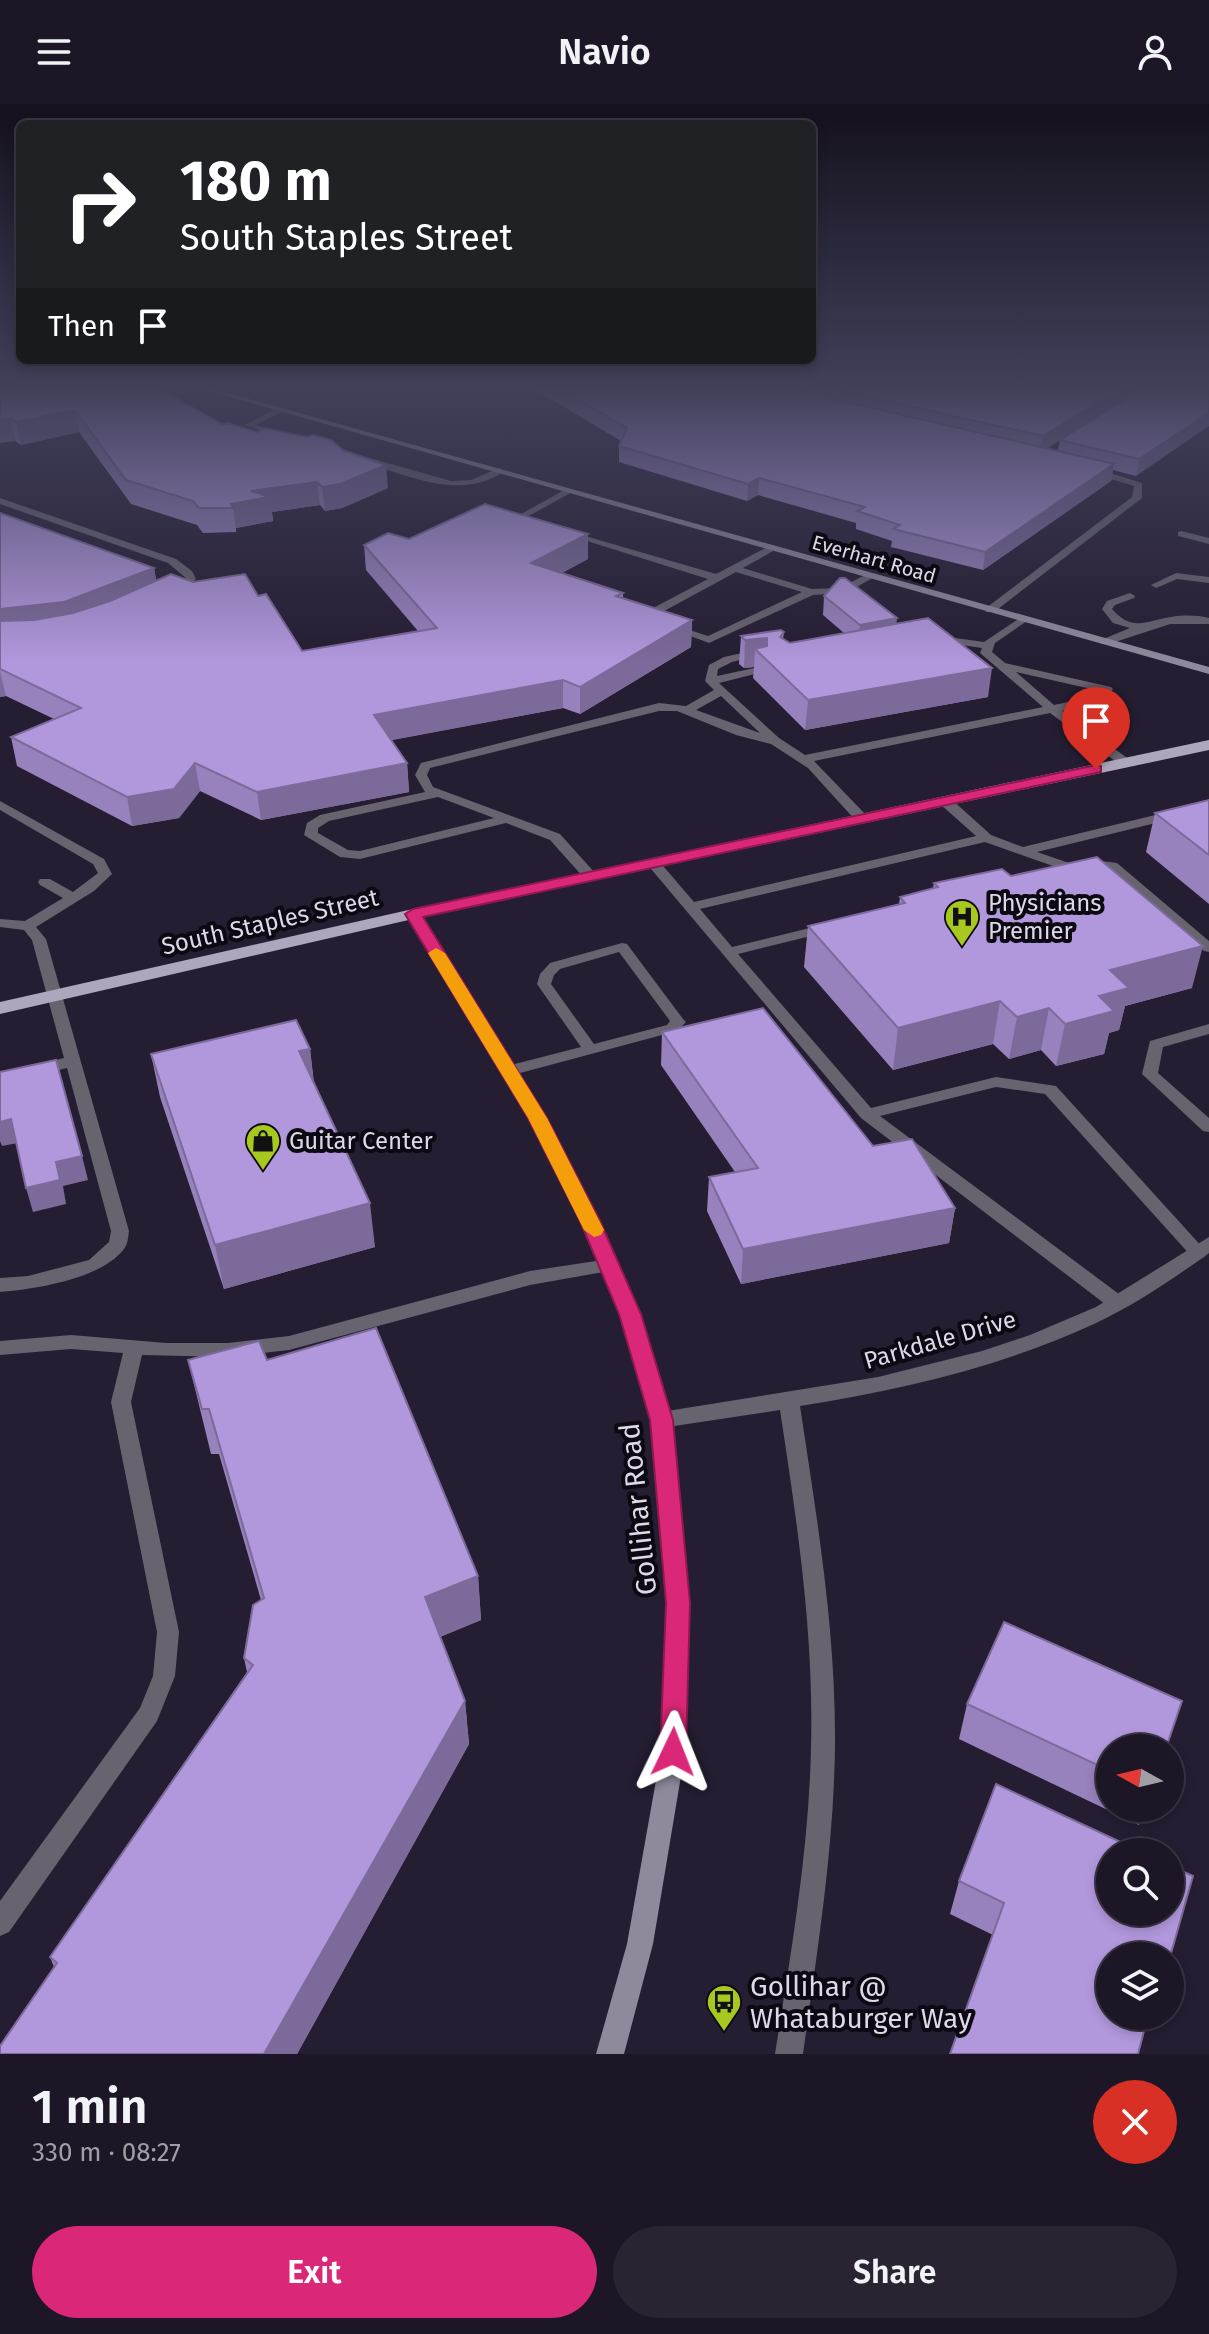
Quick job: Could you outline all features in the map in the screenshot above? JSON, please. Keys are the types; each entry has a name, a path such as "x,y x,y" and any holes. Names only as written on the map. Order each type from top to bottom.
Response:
{"main road":[{"name":"Everhart Road","path":"530,480 1105,642 1206,667"},
{"name":"South Staples Street","path":"0,1008 413,914 1209,745"},
{"name":"Gollihar Road","path":"413,914 538,1118 630,1314 661,1420 678,1603 673,1752 640,1944 610,2054"}],"street":[{"path":"437,480 451,484 480,480"},
{"path":"990,610 1137,498 1139,485 1122,480"},
{"path":"550,527 519,518 569,491"},
{"path":"0,501 172,561 191,579 180,591 166,597"},
{"path":"565,532 717,578"},
{"path":"1181,534 1209,541"},
{"path":"771,548 644,617 709,640 811,592"},
{"path":"734,568 811,592 842,591 871,576"},
{"path":"1156,585 1176,576 1209,580"},
{"path":"1130,596 1111,603 1107,609 1117,621 1140,628"},
{"path":"1196,617 1209,606"},
{"path":"1105,642 1140,628 1196,617 1209,621"},
{"path":"1023,619 990,641 986,653 1052,709 1126,763"},
{"path":"915,640 952,639 988,646"},
{"path":"711,681 713,667 728,659 770,650"},
{"path":"803,759 1102,699 1107,689 998,665"},
{"path":"711,681 759,670"},
{"path":"711,681 775,741 803,759 862,819"},
{"path":"686,711 722,691"},
{"path":"590,876 555,837 428,789 421,775 425,766 659,707 686,711 740,732 775,741"},
{"path":"439,793 325,818 312,826 311,835 345,854 360,855 508,819"},
{"path":"945,801 986,838 1067,867"},
{"path":"0,805 99,862 105,874 28,926 0,923"},
{"path":"1023,851 1209,806"},
{"path":"691,907 986,838"},
{"path":"1036,875 1093,862 1112,866 1209,948"},
{"path":"653,863 867,1114 1116,1302"},
{"path":"45,882 73,898"},
{"path":"729,952 837,925"},
{"path":"0,1285 28,1283 95,1265 118,1245 120,1231 56,995 39,939 28,926"},
{"path":"509,1071 672,1028 678,1022 622,947 555,966 547,974 544,984 590,1049"},
{"path":"1208,1031 1156,1044 1150,1074 1209,1127"},
{"path":"0,1079 74,1061"},
{"path":"867,1114 996,1082 1050,1090 1204,1248"},
{"name":"Parkdale Drive","path":"661,1420 877,1387 980,1360 1089,1318 1204,1248"},
{"path":"0,1348 71,1342 228,1350 289,1343 530,1278 609,1265"},
{"path":"0,1923 149,1714 164,1676 168,1632 121,1402 134,1347"},
{"path":"789,1401 817,1582 824,1705 808,1929 789,2054"}],"building":[{"path":"126,480 350,480 322,487 317,482 251,491 270,497 231,504 233,508 199,508 193,501"},
{"path":"734,480 755,480 748,484"},
{"path":"766,480 1091,480 985,552 893,529 900,525 857,511 865,507"},
{"path":"485,504 588,534 531,563 623,593 616,596 692,620 580,687 563,680 374,715 407,763 257,792 195,763 174,789 127,797 11,737 81,708 0,669 0,621 34,620 73,613 110,601 171,574 193,582 245,574 258,596 266,594 302,651 437,628 364,545 388,533 409,539"},
{"path":"0,513 154,568 64,602 0,609"},
{"path":"840,578 845,578 897,618 860,625 824,596"},
{"path":"928,618 992,668 808,700 755,649 767,646 767,638 745,640 741,636 781,630 784,632 780,637 790,643"},
{"path":"1209,800 1209,855 1155,813"},
{"path":"1097,857 1203,946 1110,970 1129,988 1099,996 1114,1011 1065,1024 1049,1008 1017,1017 1000,1001 898,1028 808,926 905,903 900,897 938,887 934,883 1002,869 1011,876"},
{"path":"763,1008 873,1146 912,1139 955,1208 743,1249 709,1177 758,1168 662,1032"},
{"name":"Guitar Center","path":"296,1020 310,1049 299,1051 370,1203 215,1245 151,1054"},
{"path":"56,1060 82,1156 56,1162 60,1180 26,1188 11,1119 0,1122 0,1072"},
{"path":"376,1328 478,1576 425,1597 465,1701 264,2054 0,2054 0,2046 57,1963 50,1957 253,1665 244,1658 253,1605 264,1598 209,1409 202,1409 188,1360 259,1341 267,1360"},
{"path":"1004,1622 1182,1701 1171,1734 1096,1734 1096,1764 967,1704"},
{"path":"996,1784 1112,1838 1096,1838 1096,1926 1179,1926 1174,1942 1096,1942 1096,2030 1144,2030 1138,2054 950,2054 1004,1903 959,1881"},
{"path":"1184,1872 1193,1876 1184,1908"}],"slow traffic":[{"path":"436,953 538,1118 594,1230"}],"place":[{"name":"Physicians Premier","path":"962,948"},
{"name":"Guitar Center","path":"263,1172"},
{"name":"Gollihar @ Whataburger Way","path":"724,2033"}],"route":[{"path":"673,1752 678,1603 661,1420 630,1314 590,1221 538,1118 413,914 1096,769"}]}
